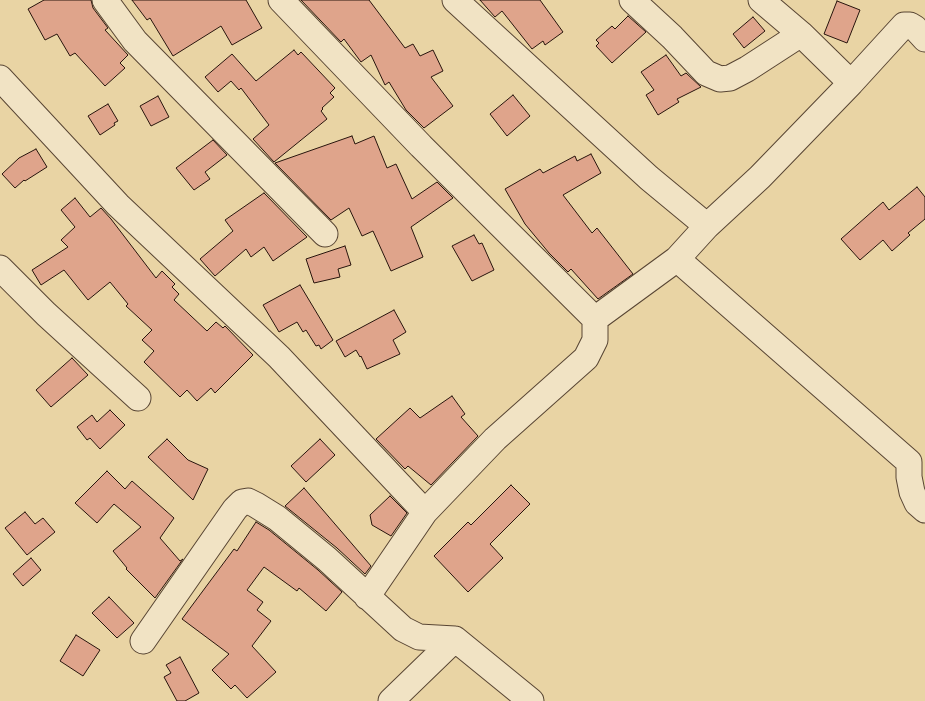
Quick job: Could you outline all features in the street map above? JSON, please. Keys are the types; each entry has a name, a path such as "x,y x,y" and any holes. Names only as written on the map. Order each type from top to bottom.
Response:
{"street":[{"path":"105,0 134,41 325,234"},
{"path":"281,0 420,146 595,319 595,340 586,358 495,439 424,512 367,596"},
{"path":"455,0 650,178 707,226"},
{"path":"632,0 672,37 706,73 720,78 730,78 747,69 801,34"},
{"path":"761,0 801,34 852,83"},
{"path":"595,319 677,259 707,226 760,177 852,83 904,25 910,25 915,28 925,40"},
{"path":"0,78 118,205 279,357 424,512"},
{"path":"677,259 909,462 912,492 917,504 925,510"},
{"path":"0,268 46,314 138,398"},
{"path":"143,641 235,509 242,502 248,502 277,518 327,559 411,635 455,639 528,700"},
{"path":"391,701 455,639"}],"building":[{"path":"44,0 91,0 93,8 108,28 105,30 128,55 120,63 125,68 105,86 75,53 70,56 57,34 45,40 28,9"},
{"path":"132,0 246,0 262,28 232,45 221,26 173,56 150,18 147,20"},
{"path":"301,0 369,0 405,48 413,44 420,56 433,50 443,71 431,77 453,106 424,128 406,110 389,82 385,85 371,55 361,62 344,39 341,42"},
{"path":"480,0 540,0 563,32 545,45 543,41 532,49 502,11 495,17"},
{"path":"837,1 860,10 847,43 824,34"},
{"path":"628,16 646,32 612,63 596,46 599,43 596,40 612,26 615,29"},
{"path":"753,17 765,31 744,48 733,34"},
{"path":"294,50 298,55 301,52 335,88 330,93 334,97 321,111 327,119 274,162 253,139 269,125 241,88 239,90 231,81 218,92 205,77 232,54 256,81"},
{"path":"666,55 681,76 686,73 701,87 677,99 679,102 658,115 646,95 654,90 641,72"},
{"path":"513,95 530,116 507,136 490,114"},
{"path":"158,96 169,117 151,126 140,106"},
{"path":"108,104 118,121 100,135 88,116"},
{"path":"352,136 355,144 374,136 387,168 396,164 412,199 437,182 453,198 411,227 423,257 391,271 373,231 362,236 349,208 331,220 275,163"},
{"path":"213,140 227,155 205,172 210,179 194,190 176,168"},
{"path":"36,149 47,167 24,180 15,188 2,174 19,158"},
{"path":"591,154 601,173 563,195 592,233 597,228 633,274 598,299 571,269 568,272 549,253 525,224 505,189 540,169 543,173 575,156 577,161"},
{"path":"917,187 925,197 925,219 908,233 910,235 892,251 883,240 860,260 841,239 883,202 889,210"},
{"path":"264,193 307,237 273,261 264,247 251,257 246,249 215,276 200,259 233,231 225,220"},
{"path":"75,198 90,217 101,208 156,278 162,271 175,284 172,287 179,294 174,300 207,331 216,322 223,328 225,326 253,355 215,393 211,388 197,401 187,390 180,397 144,362 154,351 142,340 152,330 126,306 128,304 110,282 88,300 64,270 41,285 32,270 68,247 61,240 75,227 61,210"},
{"path":"474,235 479,244 482,243 494,270 472,281 452,246"},
{"path":"345,246 351,265 338,269 340,277 314,283 306,259"},
{"path":"300,285 333,340 321,349 319,345 316,346 306,330 303,332 297,322 279,332 263,305"},
{"path":"394,310 406,332 393,340 400,354 367,369 356,350 345,357 336,341"},
{"path":"72,358 88,375 51,407 36,390"},
{"path":"452,396 465,414 461,417 478,436 431,485 408,466 405,469 376,439 410,408 420,418"},
{"path":"110,410 125,425 100,449 90,438 87,440 77,427 92,415 97,422"},
{"path":"167,439 188,460 208,469 193,500 148,457"},
{"path":"320,439 335,455 306,482 291,466"},
{"path":"107,471 125,489 132,481 174,518 160,538 180,561 183,559 155,598 126,569 113,551 141,527 114,504 97,523 75,503"},
{"path":"511,485 530,504 490,544 503,558 468,592 434,556 468,522 471,525"},
{"path":"304,488 371,566 365,574 337,548 285,506"},
{"path":"390,496 407,513 391,536 372,525 370,515"},
{"path":"25,512 35,524 43,518 55,532 27,555 5,528"},
{"path":"256,522 269,530 342,592 326,611 299,588 297,591 264,567 247,590 263,602 257,610 271,621 252,646 276,672 247,698 235,685 231,689 212,670 229,654 182,619 234,549 237,551"},
{"path":"31,558 41,570 23,586 13,574"},
{"path":"109,597 134,623 117,638 92,613"},
{"path":"76,635 100,650 83,676 60,661"},
{"path":"180,657 199,693 185,701 177,701 164,677 171,673 166,665"}]}
